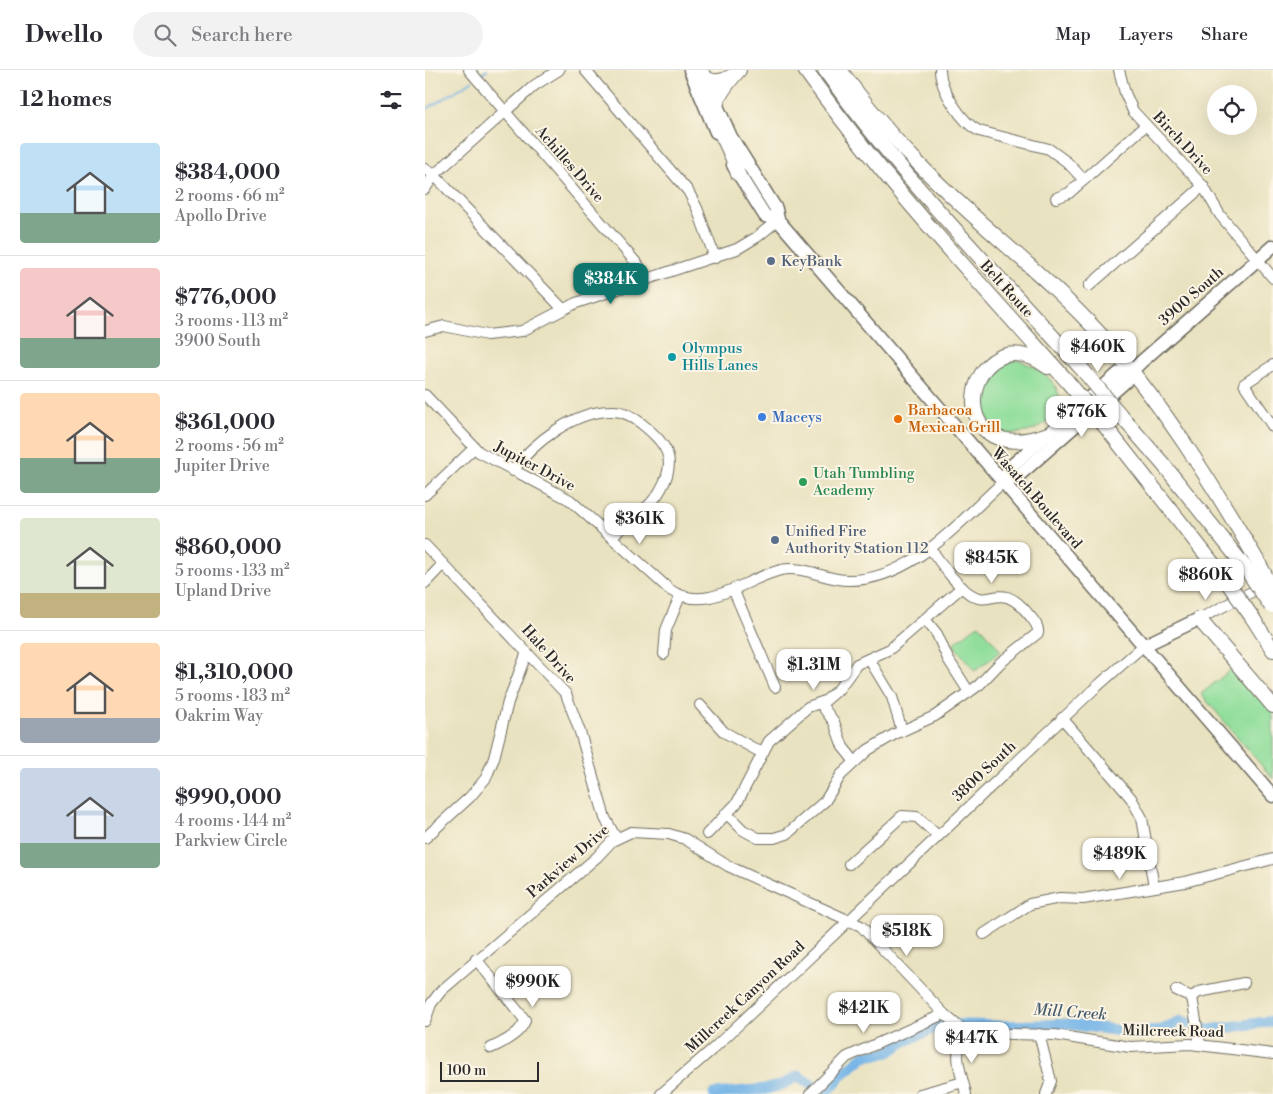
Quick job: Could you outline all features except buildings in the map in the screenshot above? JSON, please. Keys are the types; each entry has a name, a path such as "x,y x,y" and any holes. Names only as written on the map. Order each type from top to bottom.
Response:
{"highway":[{"name":"Belt Route","path":"805,70 840,119 893,184 1109,431 1225,579 1273,650"},
{"name":"Belt Route","path":"825,70 850,105 910,177 1082,369 1251,565 1272,607"},
{"path":"841,70 863,101 915,160 1043,277 1098,332 1186,445 1251,565 1273,590"},
{"path":"697,71 705,78 714,81 725,79 738,71"},
{"path":"738,71 724,87 715,104 714,118 732,155 738,174"},
{"path":"1048,434 1025,441 1007,441 986,431 977,419 973,406 973,393 976,381 993,363 1013,355 1037,359 1067,381"},
{"path":"1199,619 1273,706"}],"main road":[{"name":"Wasatch Boulevard","path":"697,71 743,158 776,209 778,220 1002,483 1273,796"},
{"name":"Wasatch Boulevard","path":"697,71 707,116 738,174 765,216 778,220"},
{"name":"3900 South","path":"1002,483 1018,476 1126,382 1131,372 1273,246"},
{"name":"3900 South","path":"1002,483 1011,467 1048,434 1119,373 1131,372"},
{"path":"1143,646 1199,619"}],"street":[{"name":"Achilles Drive","path":"469,70 639,266 645,280"},
{"path":"425,189 429,172 535,85 559,70"},
{"path":"585,70 688,192 697,208 715,258"},
{"path":"940,70 944,86 965,122 970,127 1049,149 1067,162 1084,180"},
{"name":"Birch Drive","path":"1119,70 1129,104 1203,186 1220,215 1273,278"},
{"path":"1056,198 1069,193 1146,125"},
{"path":"429,172 563,309"},
{"path":"1089,286 1203,186"},
{"path":"425,331 444,326 480,334 507,334 533,327 563,309 715,258 748,244 778,220"},
{"path":"1273,365 1244,384 1273,427"},
{"name":"Jupiter Drive","path":"425,395 484,456 570,500 659,580 680,596"},
{"path":"513,471 527,453 568,422 584,414 613,410 638,421 663,442 668,455 669,470 656,497 612,536"},
{"path":"425,495 475,448"},
{"path":"664,654 666,630 680,596 708,598 787,569 805,571 836,579 873,577 902,566 930,548 1002,483"},
{"name":"Hale Drive","path":"425,545 562,689 569,699 605,818 616,838"},
{"path":"727,813 743,830 752,836 770,839 782,836 825,801 838,779 871,748 935,716 987,678 1007,657 1033,638 1039,629 1021,605 1013,598 1004,595 979,598 962,587 930,548"},
{"path":"425,583 443,564"},
{"path":"1199,619 1273,580"},
{"path":"707,834 740,798 768,742 811,706 820,703 843,685 855,666 890,649 962,587"},
{"path":"733,589 775,688"},
{"path":"925,619 937,634 944,652 969,692"},
{"name":"3800 South","path":"849,921 937,835 1062,718 1143,646"},
{"path":"425,838 470,797 486,778 494,758 508,702 527,652"},
{"path":"869,659 892,697 902,731"},
{"path":"820,703 834,722 843,747 855,762"},
{"path":"700,705 724,732 762,753"},
{"path":"1062,718 1140,812 1154,887"},
{"path":"849,864 902,816 917,817 937,835"},
{"name":"Parkview Drive","path":"425,1021 427,1010 441,991 597,857 616,838 626,833 637,832 679,836 728,866 849,921"},
{"path":"984,934 1030,904 1060,898 1083,899 1154,887 1201,878 1273,859"},
{"path":"849,921 861,926 946,1017 963,1029 957,1053 966,1094"},
{"name":"Millcreek Canyon Road","path":"661,1094 849,921"},
{"path":"476,960 525,1020 522,1027 506,1041 491,1048"},
{"path":"1192,997 1199,992 1244,984"},
{"path":"1176,990 1192,997"},
{"path":"1192,997 1200,1045"},
{"path":"810,1094 847,1057 946,1017"},
{"name":"Millcreek Road","path":"963,1029 1077,1037 1130,1047 1200,1045 1273,1054"},
{"path":"1039,1034 1051,1081 1046,1094"},
{"path":"920,1094 963,1082"}],"green space":[{"path":"1018,360 1034,367 1047,376 1057,389 1061,406 1047,421 1035,429 1020,433 1000,433 990,422 984,411 981,399 982,389 985,379 993,370"},
{"path":"979,624 1001,651 975,671 953,644"},
{"path":"1234,667 1273,712 1273,779 1201,694"}],"waterway":[{"path":"481,75 487,70"},
{"path":"425,110 472,81"},
{"name":"Mill Creek","path":"819,1090 827,1090 834,1085 838,1078 864,1056 889,1052 903,1042 944,1024 1000,1026 1069,1024 1130,1032 1162,1030 1181,1021 1209,1030 1273,1021"},
{"name":"Mill Creek","path":"714,1094 766,1089 782,1085 798,1076 812,1085"}],"place":[{"name":"KeyBank","path":"771,261"},
{"name":"Olympus Hills Lanes","path":"672,357"},
{"name":"Maceys","path":"762,417"},
{"name":"Barbacoa Mexican Grill","path":"898,419"},
{"name":"Utah Tumbling Academy","path":"803,482"},
{"name":"Unified Fire Authority Station 112","path":"775,540"}]}
